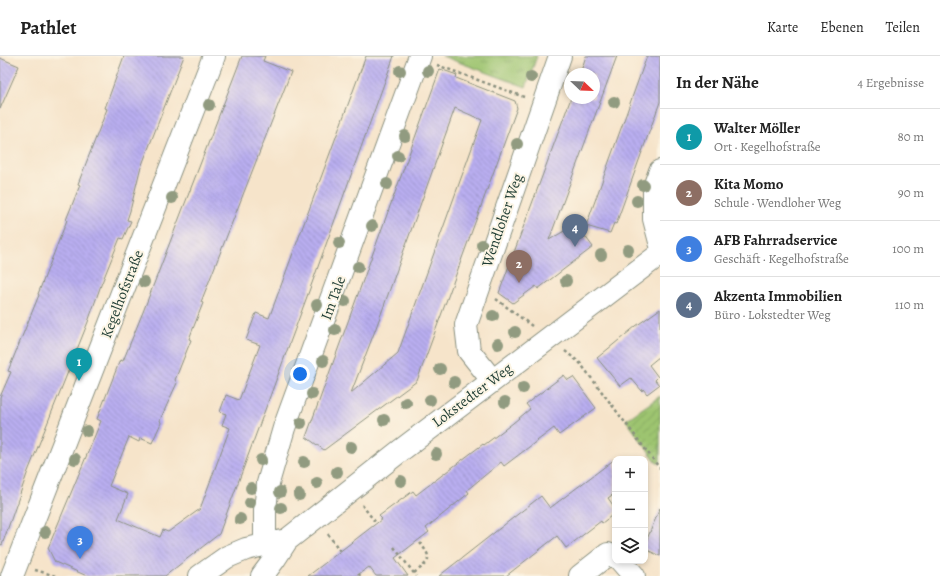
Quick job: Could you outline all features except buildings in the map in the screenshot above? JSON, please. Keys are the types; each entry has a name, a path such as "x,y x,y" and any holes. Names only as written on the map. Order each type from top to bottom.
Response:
{"street":[{"name":"Kegelhofstraße","path":"22,573 214,56"},
{"name":"Wendloher Weg","path":"492,380 469,351 466,325 560,56"},
{"name":"Im Tale","path":"265,544 265,510 268,483 284,428 420,57"},
{"path":"660,171 654,187 654,219 660,242"},
{"name":"Lokstedter Weg","path":"262,576 287,540 492,380 660,254"},
{"name":"Lokstedter Weg","path":"200,576 227,557 246,549 287,540"},
{"path":"580,576 608,554 612,556"},
{"path":"624,564 634,576"}],"path":[{"path":"420,57 543,103"},
{"path":"479,285 580,363 660,468"},
{"path":"394,547 415,575 427,563 429,558 428,552 420,542"},
{"path":"22,573 56,576"}],"green space":[{"path":"442,56 537,56 526,87"},
{"path":"660,396 660,462 658,464 626,420"}],"place":[{"name":"Akzenta Immobilien","path":"575,247"},
{"name":"Kita Momo","path":"519,283"},
{"name":"Walter Möller","path":"79,381"},
{"name":"AFB Fahrradservice","path":"80,559"}]}
